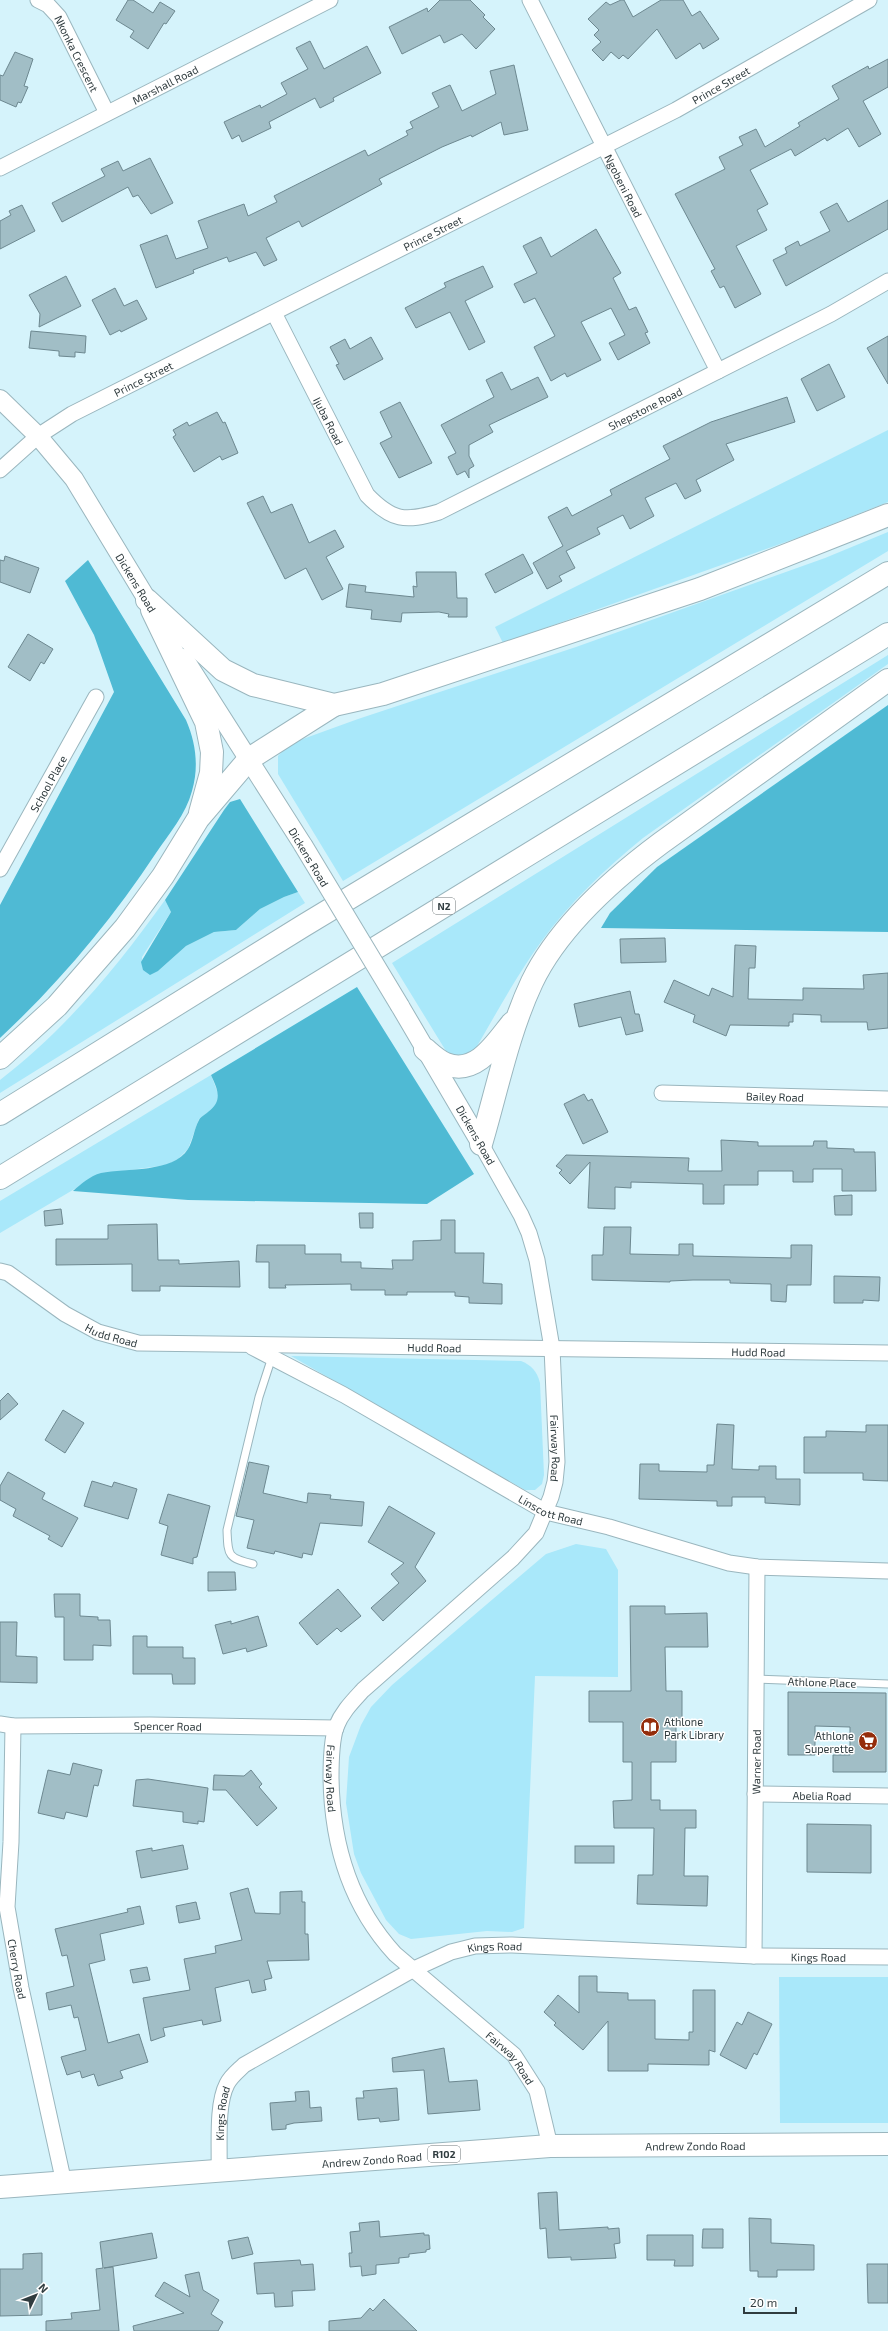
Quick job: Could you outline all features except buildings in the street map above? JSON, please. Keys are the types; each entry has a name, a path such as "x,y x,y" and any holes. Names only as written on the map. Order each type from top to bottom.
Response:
{"main road":[{"path":"0,1058 57,1006 120,935 163,876 198,819 249,759 334,705 383,694 700,589 888,515"},
{"path":"0,1114 303,926 888,573"},
{"path":"147,600 223,670 253,685 334,705"},
{"path":"147,600 206,722 212,752 211,773 198,819"},
{"name":"N2","path":"0,1178 888,634"},
{"path":"481,1144 519,1014 533,981 553,949 590,904 631,865 888,680"},
{"path":"425,1049 444,1064 464,1067 480,1060 519,1014"},
{"name":"Andrew Zondo Road","path":"0,2187 550,2146 888,2144"}],"street":[{"name":"Nkonka Crescent","path":"38,0 48,5 58,17 107,113"},
{"name":"Marshall Road","path":"0,168 330,0"},
{"name":"Ngobeni Road","path":"530,0 718,371"},
{"name":"Prince Street","path":"0,470 38,436 72,414 683,106 869,0"},
{"name":"Shepstone Road","path":"397,517 417,518 439,512 831,314 888,281"},
{"name":"Ijuba Road","path":"274,313 367,495 382,511 397,517"},
{"name":"Dickens Road","path":"0,399 38,436 74,479 147,600 303,845 481,1144 521,1215 529,1233 537,1260 552,1348"},
{"name":"School Place","path":"0,869 96,697"},
{"name":"Bailey Road","path":"662,1092 888,1100"},
{"name":"Hudd Road","path":"0,1271 8,1273 65,1314 98,1332 138,1343 888,1353"},
{"name":"Linscott Road","path":"248,1345 344,1395 546,1512 609,1527 729,1563 757,1567 888,1571"},
{"name":"Fairway Road","path":"550,2146 537,2091 525,2069 514,2055 395,1954 378,1936 348,1881 337,1843 332,1813 331,1765 336,1728 346,1708 363,1690 513,1558 536,1533 546,1512 555,1482 557,1462 552,1348"},
{"name":"Warner Road","path":"754,1956 757,1567"},
{"name":"Spencer Road","path":"6,1725 150,1725 336,1728"},
{"name":"Cherry Road","path":"6,1725 11,1842 4,1908 64,2183"},
{"name":"Abelia Road","path":"755,1794 888,1796"},
{"name":"Kings Road","path":"219,2171 221,2104 226,2084 234,2074 244,2065 312,2026 414,1969 451,1952 475,1946 512,1945 754,1956 888,1957"}],"lane":[{"path":"253,1564 232,1557 228,1552 227,1530 259,1397 272,1357"},
{"name":"Athlone Place","path":"757,1679 888,1684"}],"shaded area":[{"path":"888,430 888,502 797,538 503,643 495,627"},
{"path":"888,532 888,551 343,881 278,774 278,756 289,744 358,719 576,647 825,558"},
{"path":"88,560 186,720 194,746 196,764 194,782 186,808 172,831 103,927 64,973 0,1038 0,905 114,692 94,635 65,581"},
{"path":"888,655 888,664 643,838 615,862 576,900 552,927 515,981 476,1048 465,1055 457,1057 446,1051 392,963"},
{"path":"888,705 888,932 601,928 610,913 657,867"},
{"path":"240,799 298,892 260,909 236,930 214,932 186,946 158,971 150,975 143,970 141,962 171,912 165,900 224,810 230,802"},
{"path":"298,892 305,903 0,1093 0,1080 47,1040 89,996 129,949 165,900 171,912 142,957 143,970 158,971 186,946 214,932 236,930 260,909"},
{"path":"357,987 474,1174 427,1204 188,1200 73,1191 89,1178 97,1174 160,1166 181,1157 190,1146 200,1119 216,1104 218,1095 211,1075"},
{"path":"211,1075 219,1096 218,1102 214,1108 199,1119 188,1149 178,1159 167,1165 100,1174 0,1233 0,1201"},
{"path":"291,1356 521,1361 525,1363 535,1372 540,1383 544,1475 542,1484 535,1490 525,1490"},
{"path":"576,1544 606,1549 618,1570 618,1677 535,1676 524,1928 512,1932 487,1931 411,1939 399,1934 386,1920 361,1873 354,1854 346,1803 349,1757 361,1725 371,1707 392,1685 546,1554"},
{"path":"779,1977 888,1977 888,2123 780,2123"}],"place":[{"name":"Athlone Park Library","path":"650,1727"},
{"name":"Athlone Superette","path":"868,1741"}]}
